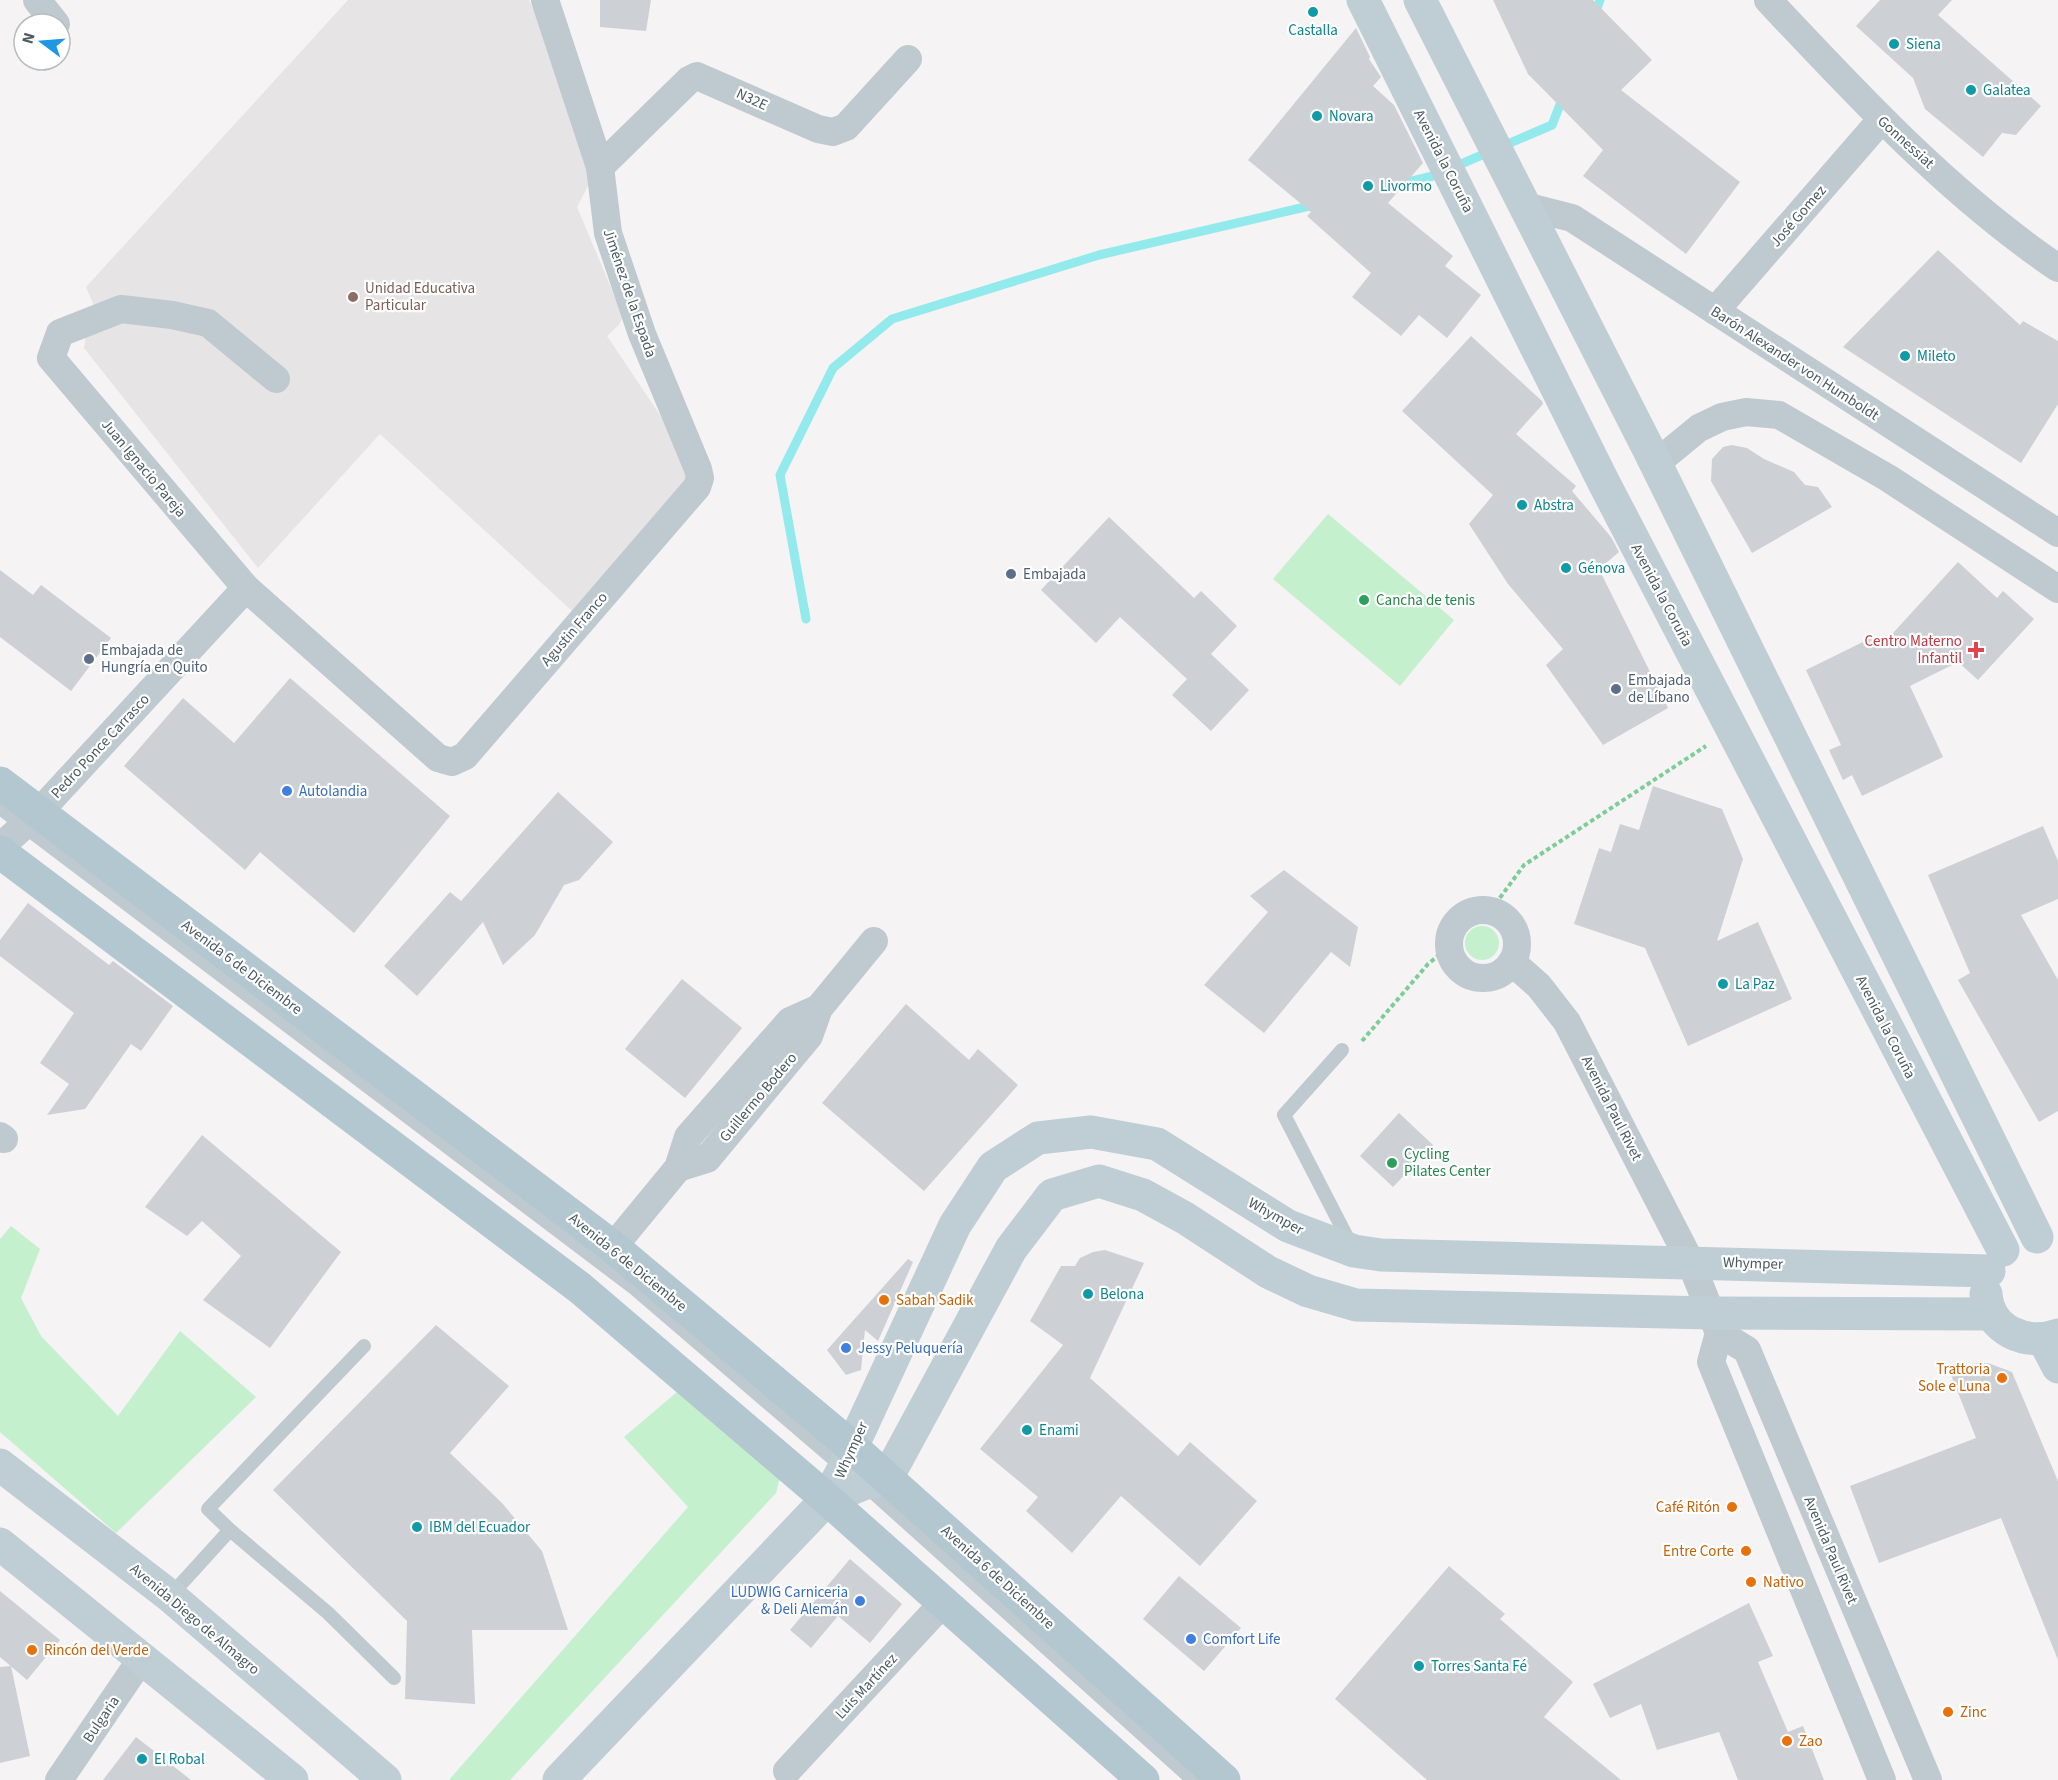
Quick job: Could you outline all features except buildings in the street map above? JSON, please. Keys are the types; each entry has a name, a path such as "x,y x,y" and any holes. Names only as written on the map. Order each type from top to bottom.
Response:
{"main road":[{"name":"Avenida 6 de Diciembre","path":"0,783 31,820 613,1247 861,1469 1224,1780"},
{"path":"0,849 580,1288 827,1499 1143,1780"}],"street":[{"path":"37,0 46,12"},
{"name":"Jiménez de la Espada","path":"545,0 600,166 608,233 642,334 700,478"},
{"name":"Avenida la Coruña","path":"1363,0 1996,1261"},
{"path":"1420,0 2047,1240 2013,1244 1996,1261 1986,1285 1991,1314 2001,1326 2014,1335 2053,1348"},
{"name":"Gonnessiat","path":"1768,0 1881,120 2019,242 2058,268"},
{"name":"N32E","path":"600,166 689,80 697,76 818,129 833,132 846,127 908,60"},
{"name":"José Gomez","path":"1715,311 1881,120"},
{"name":"Barón Alexander von Humboldt","path":"1525,206 1572,218 2058,533"},
{"name":"Juan Ignacio Pareja","path":"276,380 207,323 172,315 121,309 60,333 51,358 246,588 438,758"},
{"path":"1655,464 1699,428 1722,417 1746,412 1779,415 1888,478 2058,589"},
{"name":"Agustin Franco","path":"438,758 452,762 465,756 697,487 700,478"},
{"name":"Pedro Ponce Carrasco","path":"0,849 31,820 246,588"},
{"path":"1491,910 1502,915 1515,931 1517,952 1512,962 1497,976 1475,977 1458,966 1449,947 1454,926 1470,912 1491,910"},
{"name":"Guillermo Bodero","path":"613,1247 678,1168 688,1137 790,1021 819,1008 874,942"},
{"name":"Avenida Paul Rivet","path":"1512,962 1539,986 1567,1022 1690,1261 1715,1323 1747,1350 1928,1780"},
{"name":"Whymper","path":"559,1780 827,1499 861,1469 955,1225 993,1167 1038,1138 1091,1132 1156,1144 1288,1226 1354,1251 1381,1255 1690,1261 1996,1261"},
{"path":"861,1469 1011,1249 1052,1195 1099,1181 1143,1195 1185,1218 1268,1272 1308,1291 1356,1305 1715,1323 1991,1314"},
{"path":"1715,1323 1711,1362 1882,1780"},
{"name":"Avenida Diego de Almagro","path":"0,1465 170,1596 386,1780"},
{"path":"0,1544 292,1780"},
{"name":"Luis Martínez","path":"787,1771 944,1602"},
{"name":"Bulgaria","path":"59,1780 142,1658"}],"lane":[{"path":"0,808 31,820 634,1288 861,1469 1193,1780"},
{"path":"1342,1050 1284,1115 1354,1251"},
{"path":"364,1346 208,1509 328,1613 394,1678"},
{"path":"170,1596 230,1530"}],"path":[{"path":"1491,910 1524,865 1694,754"},
{"path":"1342,1050 1361,1042 1428,964 1449,947"}],"shaded area":[{"name":"Unidad Educativa Particular","path":"348,0 529,0 558,65 590,182 577,207 623,316 619,325 607,336 692,463 693,471 572,611 380,434 258,568 84,348 86,335 101,322 86,287"}],"green space":[{"name":"Cancha de tenis","path":"1328,514 1454,620 1400,686 1273,579"},
{"path":"1482,926 1494,931 1499,943 1494,955 1482,960 1470,955 1465,943 1470,931"},
{"path":"11,1226 40,1249 21,1298 41,1336 118,1416 180,1331 256,1397 116,1533 0,1432 0,1239"},
{"path":"677,1392 781,1473 776,1493 510,1780 449,1780 688,1507 624,1437"}],"waterway":[{"path":"1594,17 1600,0"},
{"path":"1395,185 1433,176 1552,125 1563,97"},
{"path":"806,619 780,475 833,368 892,319 1099,255 1314,205"}],"place":[{"name":"Castalla","path":"1313,12"},
{"name":"Siena","path":"1894,44"},
{"name":"Galatea","path":"1971,90"},
{"name":"Novara","path":"1317,116"},
{"name":"Livormo","path":"1368,186"},
{"name":"Unidad Educativa Particular","path":"353,297"},
{"name":"Mileto","path":"1905,356"},
{"name":"Abstra","path":"1522,505"},
{"name":"Génova","path":"1566,568"},
{"name":"Embajada","path":"1011,574"},
{"name":"Cancha de tenis","path":"1364,600"},
{"name":"Centro Materno Infantil","path":"1976,650"},
{"name":"Embajada de Hungría en Quito","path":"89,659"},
{"name":"Embajada de Líbano","path":"1616,689"},
{"name":"Autolandia","path":"287,791"},
{"name":"La Paz","path":"1723,984"},
{"name":"Cycling Pilates Center","path":"1392,1163"},
{"name":"Belona","path":"1088,1294"},
{"name":"Sabah Sadik","path":"884,1300"},
{"name":"Jessy Peluquería","path":"846,1348"},
{"name":"Trattoria Sole e Luna","path":"2002,1378"},
{"name":"Enami","path":"1027,1430"},
{"name":"Café Ritón","path":"1732,1507"},
{"name":"IBM del Ecuador","path":"417,1527"},
{"name":"Entre Corte","path":"1746,1551"},
{"name":"Nativo","path":"1751,1582"},
{"name":"LUDWIG Carniceria & Deli Alemán","path":"860,1601"},
{"name":"Comfort Life","path":"1191,1639"},
{"name":"Rincón del Verde","path":"32,1650"},
{"name":"Torres Santa Fé","path":"1419,1666"},
{"name":"Zinc","path":"1948,1712"},
{"name":"Zao","path":"1787,1741"},
{"name":"El Robal","path":"142,1759"}]}
